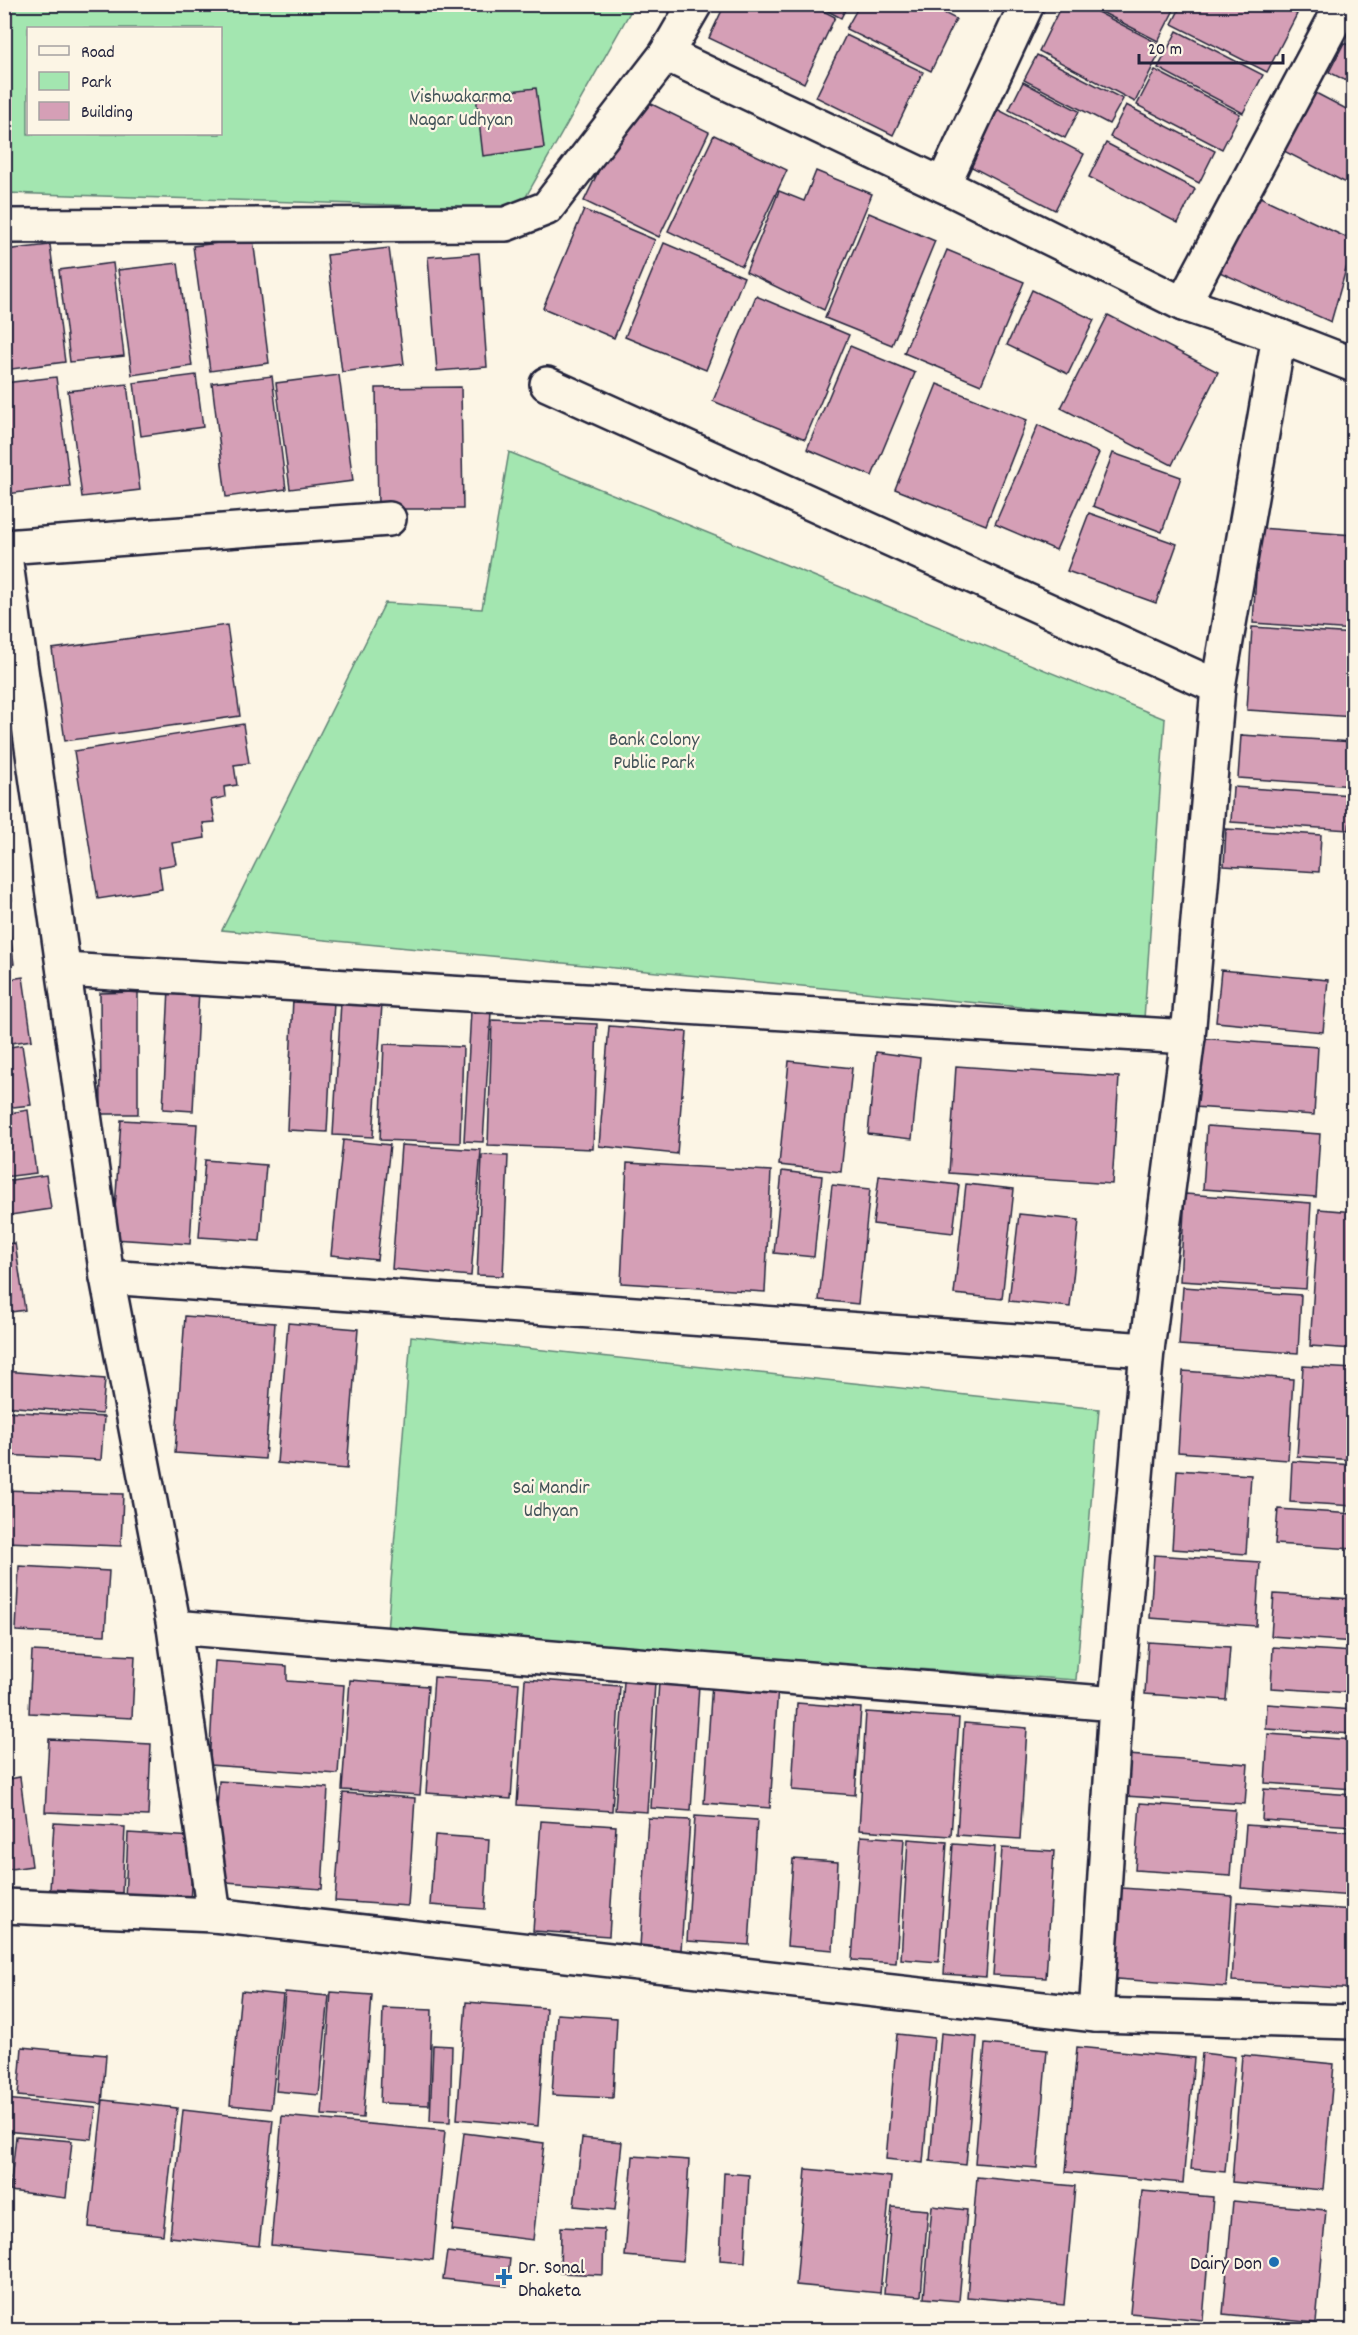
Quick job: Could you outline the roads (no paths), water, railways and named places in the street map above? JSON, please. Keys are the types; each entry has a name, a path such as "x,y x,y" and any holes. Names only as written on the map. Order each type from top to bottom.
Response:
{"street":[{"path":"4,226 506,224 547,208 666,54 695,4"},
{"path":"944,185 1027,4"},
{"path":"1183,304 1338,13"},
{"path":"666,54 944,185 1183,304 1279,336 1353,365"},
{"path":"1096,2015 1116,1704 1147,1350 1188,1037 1218,687 1279,336"},
{"path":"547,384 1218,687"},
{"path":"214,1915 174,1627 107,1278 4,548 389,519"},
{"path":"64,970 1188,1037"},
{"path":"107,1278 1147,1350"},
{"path":"174,1627 1116,1704"},
{"path":"4,1906 214,1915 1096,2015 1353,2022"}],"place":[{"name":"Dairy Don","path":"1274,2262"},
{"name":"Dr. Sonal Dhaketa","path":"504,2277"}],"park label":[{"name":"Vishwakarma Nagar Udhyan","path":"461,106"},
{"name":"Bank Colony Public Park","path":"654,750"},
{"name":"Sai Mandir Udhyan","path":"551,1498"}]}
